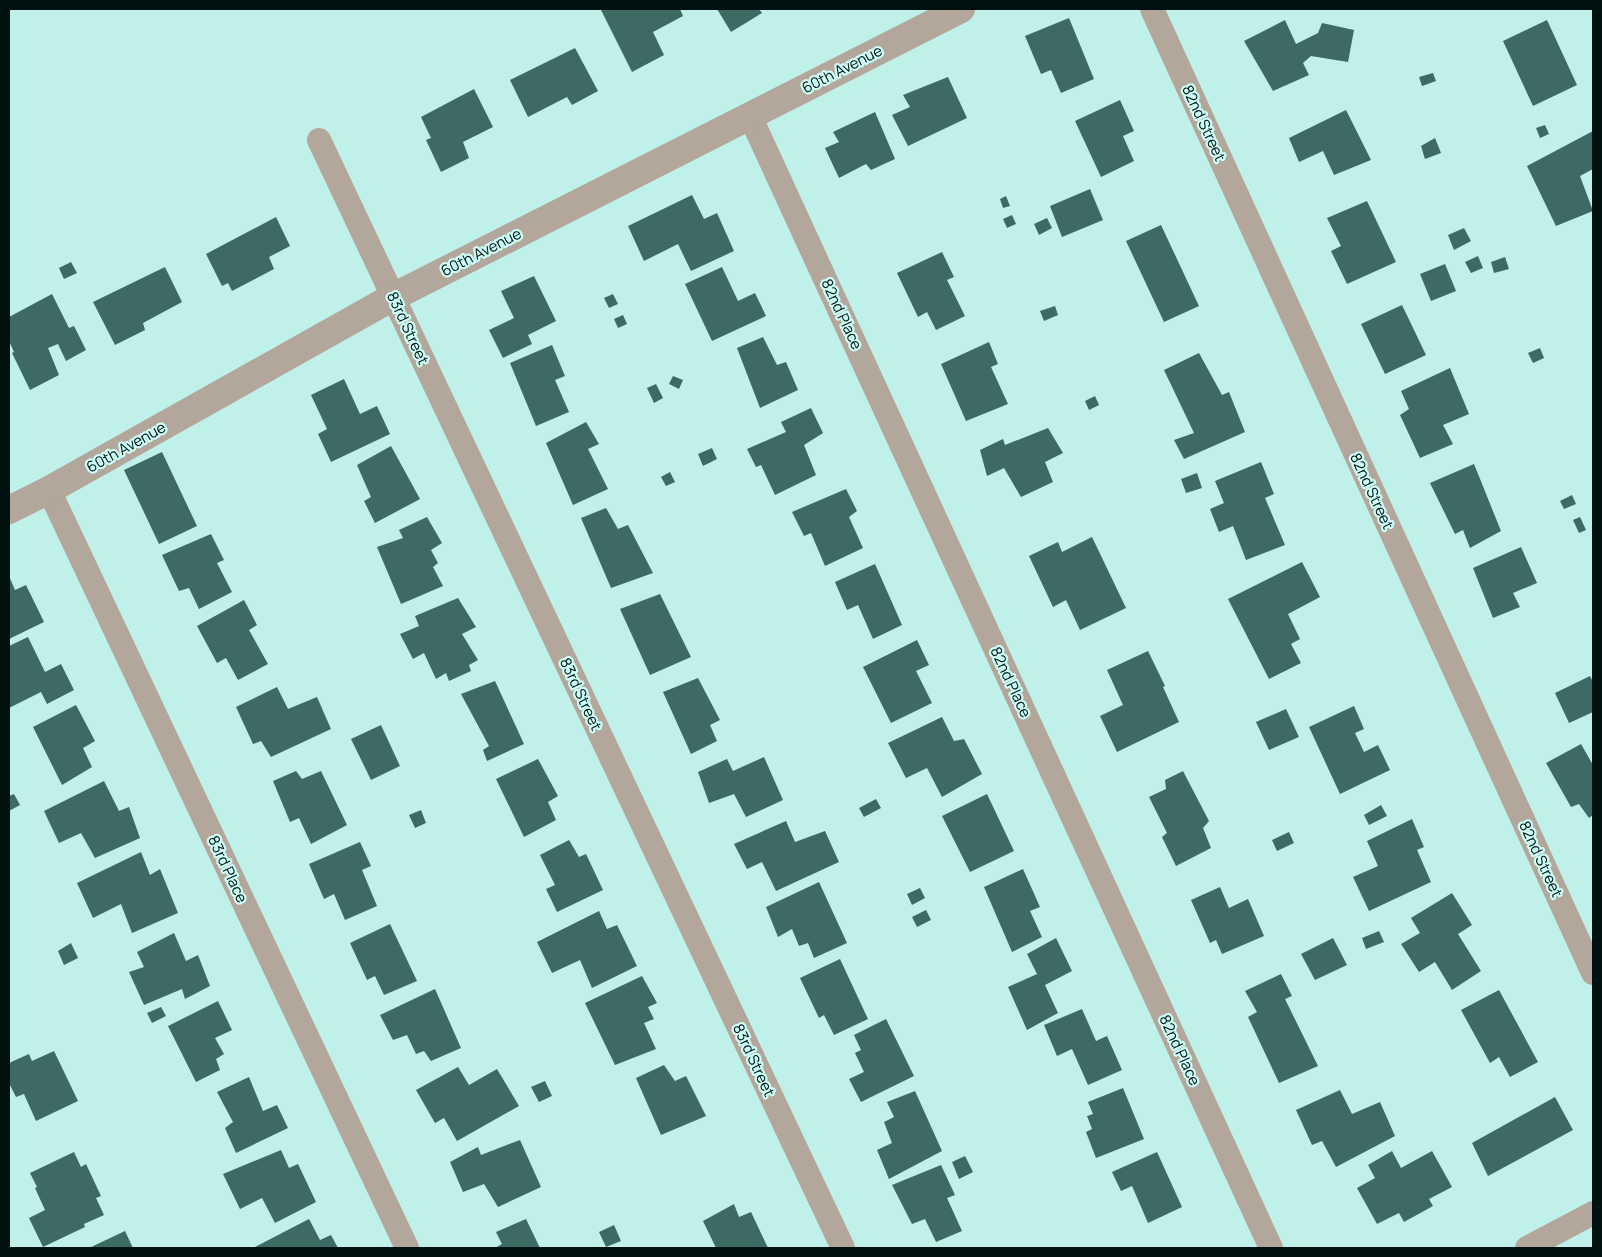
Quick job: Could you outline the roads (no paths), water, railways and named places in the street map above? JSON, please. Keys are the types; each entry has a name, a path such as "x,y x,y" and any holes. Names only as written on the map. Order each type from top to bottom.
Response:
{"street":[{"name":"60th Avenue","path":"9,510 49,490 393,297 961,9"},
{"name":"82nd Street","path":"1152,9 1593,973"},
{"name":"82nd Place","path":"750,116 1271,1248"},
{"name":"83rd Street","path":"319,140 843,1248"},
{"name":"83rd Place","path":"49,490 408,1248"},
{"path":"1527,1248 1593,1213"}]}
